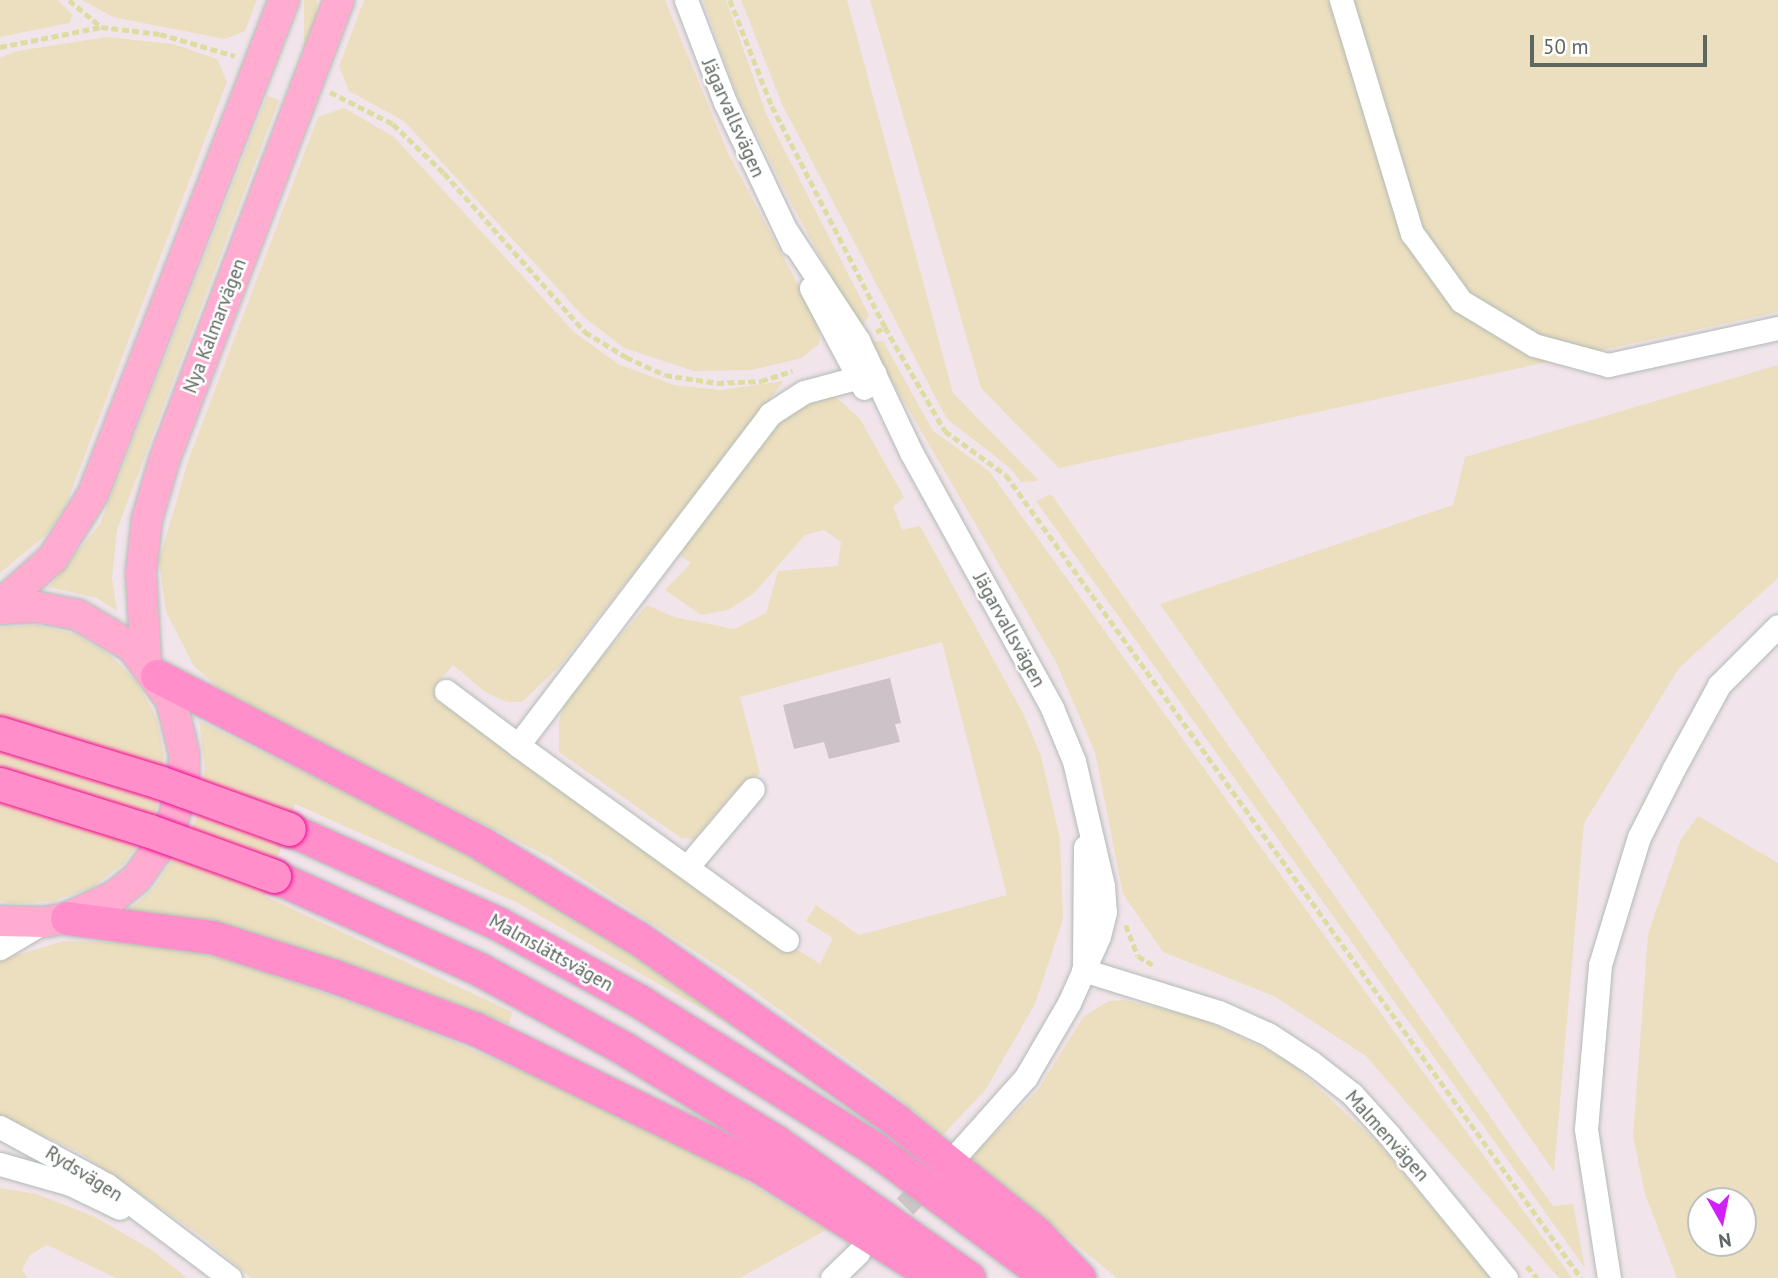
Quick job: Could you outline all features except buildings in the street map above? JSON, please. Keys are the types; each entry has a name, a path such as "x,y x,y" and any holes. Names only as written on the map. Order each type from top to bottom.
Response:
{"highway":[{"path":"152,669 482,844 638,938 897,1121 1035,1233 1079,1278"},
{"name":"Malmslättsvägen","path":"0,733 159,782 289,829 499,924 639,1002 875,1149 1049,1278"},
{"path":"0,784 150,831 274,876 481,970 625,1049 785,1148 969,1278"},
{"path":"55,920 212,937 334,976 476,1029 764,1169 937,1278"}],"main road":[{"name":"Nya Kalmarvägen","path":"0,607 53,558 93,494 284,0"},
{"name":"Nya Kalmarvägen","path":"152,669 141,573 147,519 165,458 339,0"},
{"name":"Nya Kalmarvägen","path":"0,607 37,607 78,615 115,634 152,669 175,713 184,753 184,781 169,833 146,867 116,895 55,920 0,920"}],"street":[{"name":"Jägarvallsvägen","path":"686,0 725,102 828,326 866,376 912,454 1052,708 1074,761 1105,912 1083,970 1026,1077 960,1151"},
{"path":"1341,0 1412,233 1461,301 1534,345 1608,365 1778,328"},
{"name":"Jägarvallsvägen","path":"787,232 858,340 866,376"},
{"path":"518,745 770,414 804,392 866,376"},
{"path":"1609,1278 1586,1129 1600,965 1639,837 1674,768 1719,685 1778,626"},
{"path":"446,691 787,940"},
{"path":"687,867 753,789"},
{"path":"0,948 55,920"},
{"name":"Malmenvägen","path":"1083,970 1219,1013 1268,1034 1311,1062 1352,1094 1380,1125 1506,1278"},
{"name":"Rydsvägen","path":"0,1127 107,1185 230,1278"},
{"name":"Rydsvägen","path":"0,1164 69,1184 164,1228"},
{"path":"832,1278 858,1253"}],"path":[{"path":"69,0 101,27"},
{"path":"730,0 772,106 885,327 945,431 1006,475 1581,1278"},
{"path":"0,47 101,27 160,34 234,56"},
{"path":"330,92 393,124 444,173 586,332 626,357 665,375 717,383 761,382 816,363 833,384"},
{"path":"858,340 885,327"}],"shaded area":[{"path":"0,0 58,0 73,15 69,23 0,37"},
{"path":"82,0 257,0 245,31 225,39 113,17"},
{"path":"304,0 317,0 317,49 304,49"},
{"path":"364,0 665,0 728,153 820,326 819,344 802,358 752,370 694,371 624,348 584,317 404,121 349,91 339,66"},
{"path":"703,0 726,0 767,116 869,315 863,326 857,323 792,205 737,95"},
{"path":"741,0 847,0 953,393 1039,481 1021,482 1009,467 947,419 782,104"},
{"path":"870,0 1778,0 1778,312 1059,468 981,388"},
{"path":"107,37 173,44 217,59 227,82 65,507 47,534 0,573 0,58 17,51"},
{"path":"267,96 279,100 117,530 112,578 117,611 97,598 49,587 100,524"},
{"path":"344,108 394,137 574,332 618,364 674,385 721,390 784,381 560,666 522,702 507,702 485,692 453,665 434,687 519,760 687,879 820,964 833,938 806,921 816,905 859,935 1007,895 942,642 740,697 760,773 733,793 694,839 681,838 559,752 559,721 566,698 647,605 674,617 734,629 766,613 778,571 838,566 841,542 824,530 805,535 754,593 728,610 701,615 665,590 691,563 681,556 688,538 783,413 835,396 860,419 904,497 893,507 902,530 920,526 1023,713 1041,756 1060,839 1063,919 1035,1004 986,1089 942,1136 888,1089 736,978 549,857 229,697 194,666 166,612 159,561 188,461 318,117"},
{"path":"883,341 933,431 989,471 1572,1278 1559,1278 1366,1056 1274,996 1163,952 1123,894 1095,752 1055,660 869,342"},
{"path":"1778,365 1778,578 1679,668 1584,823 1554,1172 1160,604 1453,505 1465,457"},
{"path":"1051,494 1553,1206 1573,1204 1585,1268 1036,501"},
{"path":"36,625 75,634 109,654 137,682 156,717 164,756 161,795 147,833 123,864 91,888 53,901 13,904 0,901 0,628"},
{"path":"199,721 534,885 768,1047 518,903 295,804 265,896 512,1012 509,1024 405,985 128,911 153,889 188,837 198,814 205,767"},
{"path":"1698,816 1778,863 1778,1278 1677,1278 1645,1194 1633,1136 1648,934 1681,839"},
{"path":"64,941 159,943 243,964 411,1024 585,1098 725,1168 826,1230 740,1278 251,1278 204,1238 77,1151 0,1116 0,960"},
{"path":"1125,1000 1200,1018 1288,1060 1377,1142 1491,1278 1117,1278 970,1158 1038,1090 1084,1016 1109,1001"},
{"path":"0,1188 37,1194 95,1217 152,1250 187,1278 116,1278 47,1245 30,1255 22,1270 28,1278 0,1278"}],"tunnel":[{"path":"881,1230 933,1178"}]}
